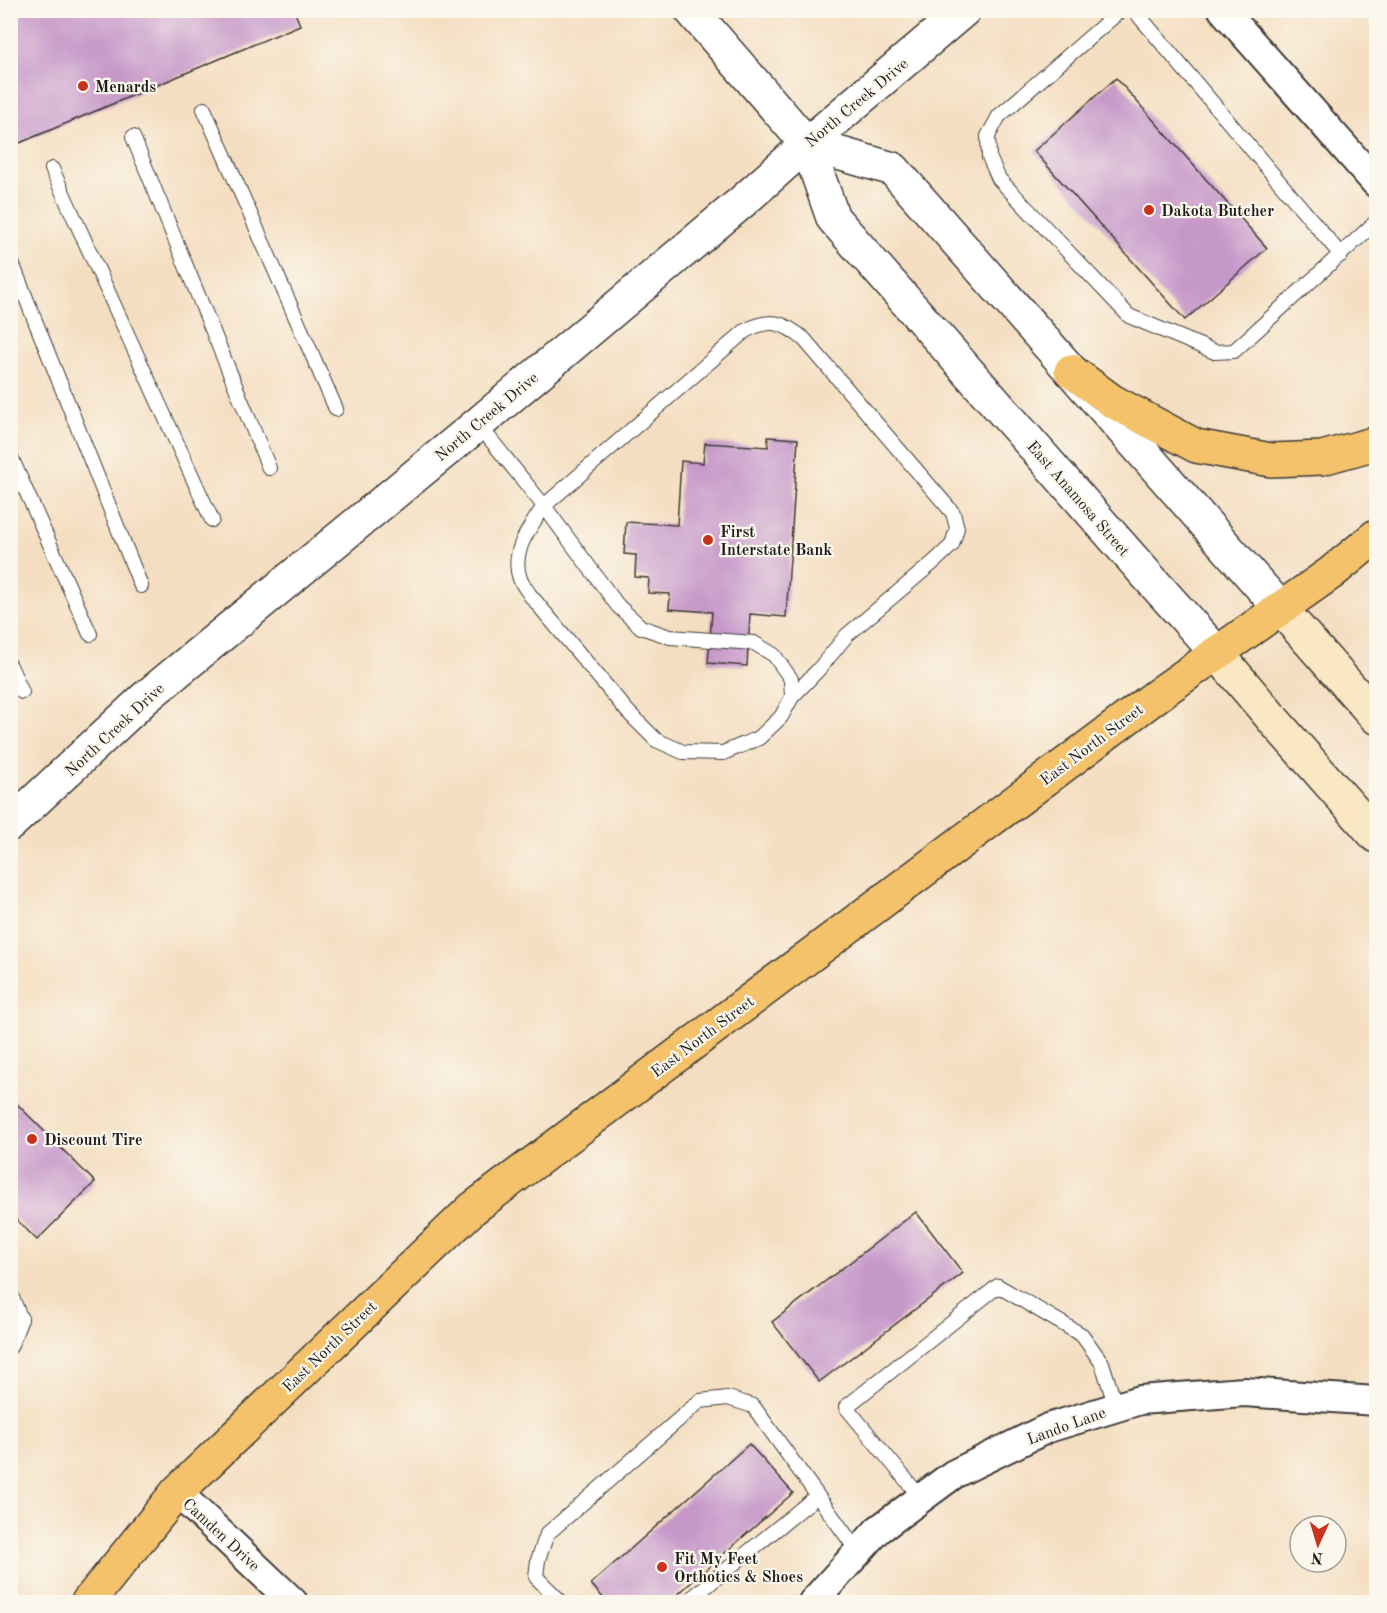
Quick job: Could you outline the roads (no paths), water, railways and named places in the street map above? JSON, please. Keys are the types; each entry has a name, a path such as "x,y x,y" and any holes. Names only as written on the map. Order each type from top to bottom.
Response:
{"main road":[{"path":"1071,370 1112,401 1196,446 1271,460 1322,458 1377,443"},
{"name":"East North Street","path":"87,1602 177,1492 472,1209 1144,705 1331,573 1377,536"},
{"path":"1280,608 1377,717"},
{"name":"East Anamosa Street","path":"1216,652 1377,836"}],"street":[{"name":"East Anamosa Street","path":"691,10 807,144 833,218 1216,652"},
{"name":"North Creek Drive","path":"10,824 145,698 478,424 743,201 964,10"},
{"path":"1223,10 1377,183"},
{"path":"807,144 893,170 1280,608"},
{"name":"Lando Lane","path":"813,1602 878,1530 921,1498 954,1474 1048,1428 1140,1400 1244,1392 1377,1401"},
{"name":"Camden Drive","path":"177,1492 293,1602"}],"lane":[{"path":"1121,10 999,116 988,136 989,157 999,179 1129,315 1215,352 1234,351 1377,222"},
{"path":"1134,10 1341,255"},
{"path":"204,109 336,409"},
{"path":"133,137 269,468"},
{"path":"52,169 212,520"},
{"path":"10,258 141,586"},
{"path":"774,323 791,328 804,339 953,513 957,528 952,545 847,635 792,697 781,717 759,738 723,753 683,752 656,740 628,712 530,595 520,579 516,556 524,536 544,506 745,331 759,324 774,323"},
{"path":"478,424 544,506 618,606 641,627 670,637 754,643 774,655 790,679 792,697"},
{"path":"10,455 90,634"},
{"path":"10,666 22,692"},
{"path":"921,1498 846,1407 998,1286 1082,1335 1102,1364 1116,1407"},
{"path":"10,1293 16,1316 10,1347"},
{"path":"561,1602 536,1577 538,1560 547,1534 700,1401 728,1398 753,1406 858,1552"},
{"path":"687,1602 817,1496"}],"place":[{"name":"Menards","path":"83,86"},
{"name":"Dakota Butcher","path":"1149,210"},
{"name":"First Interstate Bank","path":"708,540"},
{"name":"Discount Tire","path":"32,1139"},
{"name":"Fit My Feet Orthotics & Shoes","path":"662,1567"}]}
